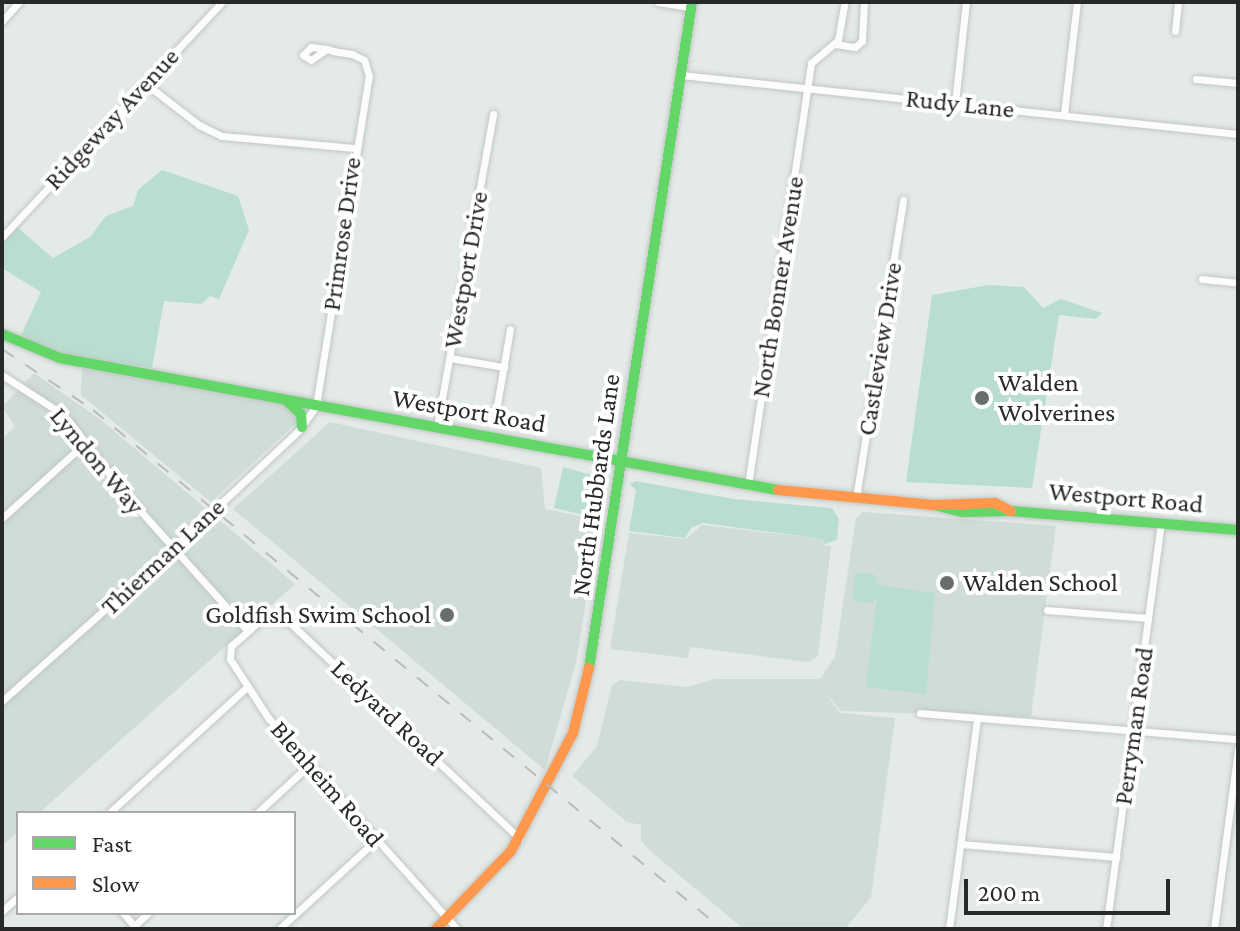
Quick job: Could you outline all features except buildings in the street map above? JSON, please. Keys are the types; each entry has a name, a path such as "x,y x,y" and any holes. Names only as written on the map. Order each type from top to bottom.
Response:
{"main road":[{"name":"North Hubbards Lane","path":"436,929 519,838 573,733 584,701 692,5"},
{"name":"Westport Road","path":"2,334 60,358 437,426 620,465 856,498 933,505 956,500 1000,504 1011,511 1238,530"},
{"path":"286,401 301,414 302,427"}],"street":[{"name":"Ridgeway Avenue","path":"4,231 222,2"},
{"path":"658,2 692,5"},
{"path":"845,2 835,44 855,47 862,41 864,2"},
{"path":"955,103 966,2"},
{"path":"1064,114 1077,2"},
{"path":"1175,31 1178,2"},
{"path":"2,21 16,3"},
{"name":"North Bonner Avenue","path":"748,485 811,63 835,44"},
{"name":"Primrose Drive","path":"316,406 354,148 369,76 359,56 327,49"},
{"name":"Rudy Lane","path":"681,75 1238,134"},
{"path":"1196,79 1238,83"},
{"path":"146,84 199,125 222,136 354,148"},
{"name":"Westport Drive","path":"437,426 493,114"},
{"name":"Castleview Drive","path":"856,498 903,200"},
{"path":"1202,279 1238,283"},
{"path":"496,411 510,329"},
{"path":"450,358 504,367"},
{"name":"Lyndon Way","path":"2,375 54,406 247,630"},
{"name":"Thierman Lane","path":"2,701 302,427 316,406"},
{"path":"2,518 86,442"},
{"name":"Perryman Road","path":"1106,929 1161,523"},
{"path":"1047,610 1148,618"},
{"name":"Ledyard Road","path":"247,630 271,616 289,622 519,838"},
{"name":"Blenheim Road","path":"247,630 229,654 247,687 309,765 457,929"},
{"path":"111,811 247,687"},
{"path":"920,713 1238,739"},
{"path":"949,929 977,718"},
{"path":"1214,929 1238,749"},
{"path":"259,811 309,765"},
{"path":"296,913 376,840"},
{"path":"961,844 1116,857"},
{"path":"279,929 294,915"}],"shaded area":[{"path":"82,367 288,405 297,414 296,423 211,502 81,395"},
{"path":"34,373 101,420 295,584 41,811 16,811 16,834 2,846 2,439 15,426 2,407"},
{"path":"330,422 541,468 545,509 599,520 576,663 545,770 233,509"},
{"path":"863,512 1056,526 1031,717 841,711 823,690 840,713 895,718 871,897 845,929 744,929 649,850 641,841 641,825 627,822 572,776 597,746 612,685 620,680 687,687 715,679 820,679 835,657 856,518"},
{"path":"702,525 823,539 823,545 831,546 818,656 808,662 690,647 688,658 610,649 629,533 686,539"}],"green space":[{"path":"162,170 238,196 249,230 219,299 210,296 202,304 164,301 152,368 64,354 20,337 41,292 2,268 2,243 17,227 53,258 90,237 106,216 133,206 138,190"},
{"name":"Walden Wolverines","path":"989,285 1024,287 1043,308 1061,299 1102,313 1096,319 1059,315 1032,488 906,482 932,295"},
{"path":"563,467 606,479 602,519 554,508"},
{"path":"636,481 733,499 832,508 839,519 837,540 824,544 823,539 703,523 691,528 685,538 629,531 636,490 630,484"},
{"path":"855,573 874,574 878,585 935,593 926,694 866,687 877,597 873,603 853,601"}],"railway":[{"path":"2,349 93,410 722,929"}],"traffic: fast":[{"path":"589,668 692,2"},
{"path":"2,334 60,358 778,490"},
{"path":"288,402 301,414 302,427"},
{"path":"934,505 963,512 1011,511 1238,530"}],"traffic: slow":[{"path":"778,490 933,505 995,503 1011,511"},
{"path":"436,929 511,851 573,733 589,668"}],"place":[{"name":"Walden Wolverines","path":"982,398"},
{"name":"Walden School","path":"947,583"},
{"name":"Goldfish Swim School","path":"447,615"}]}
